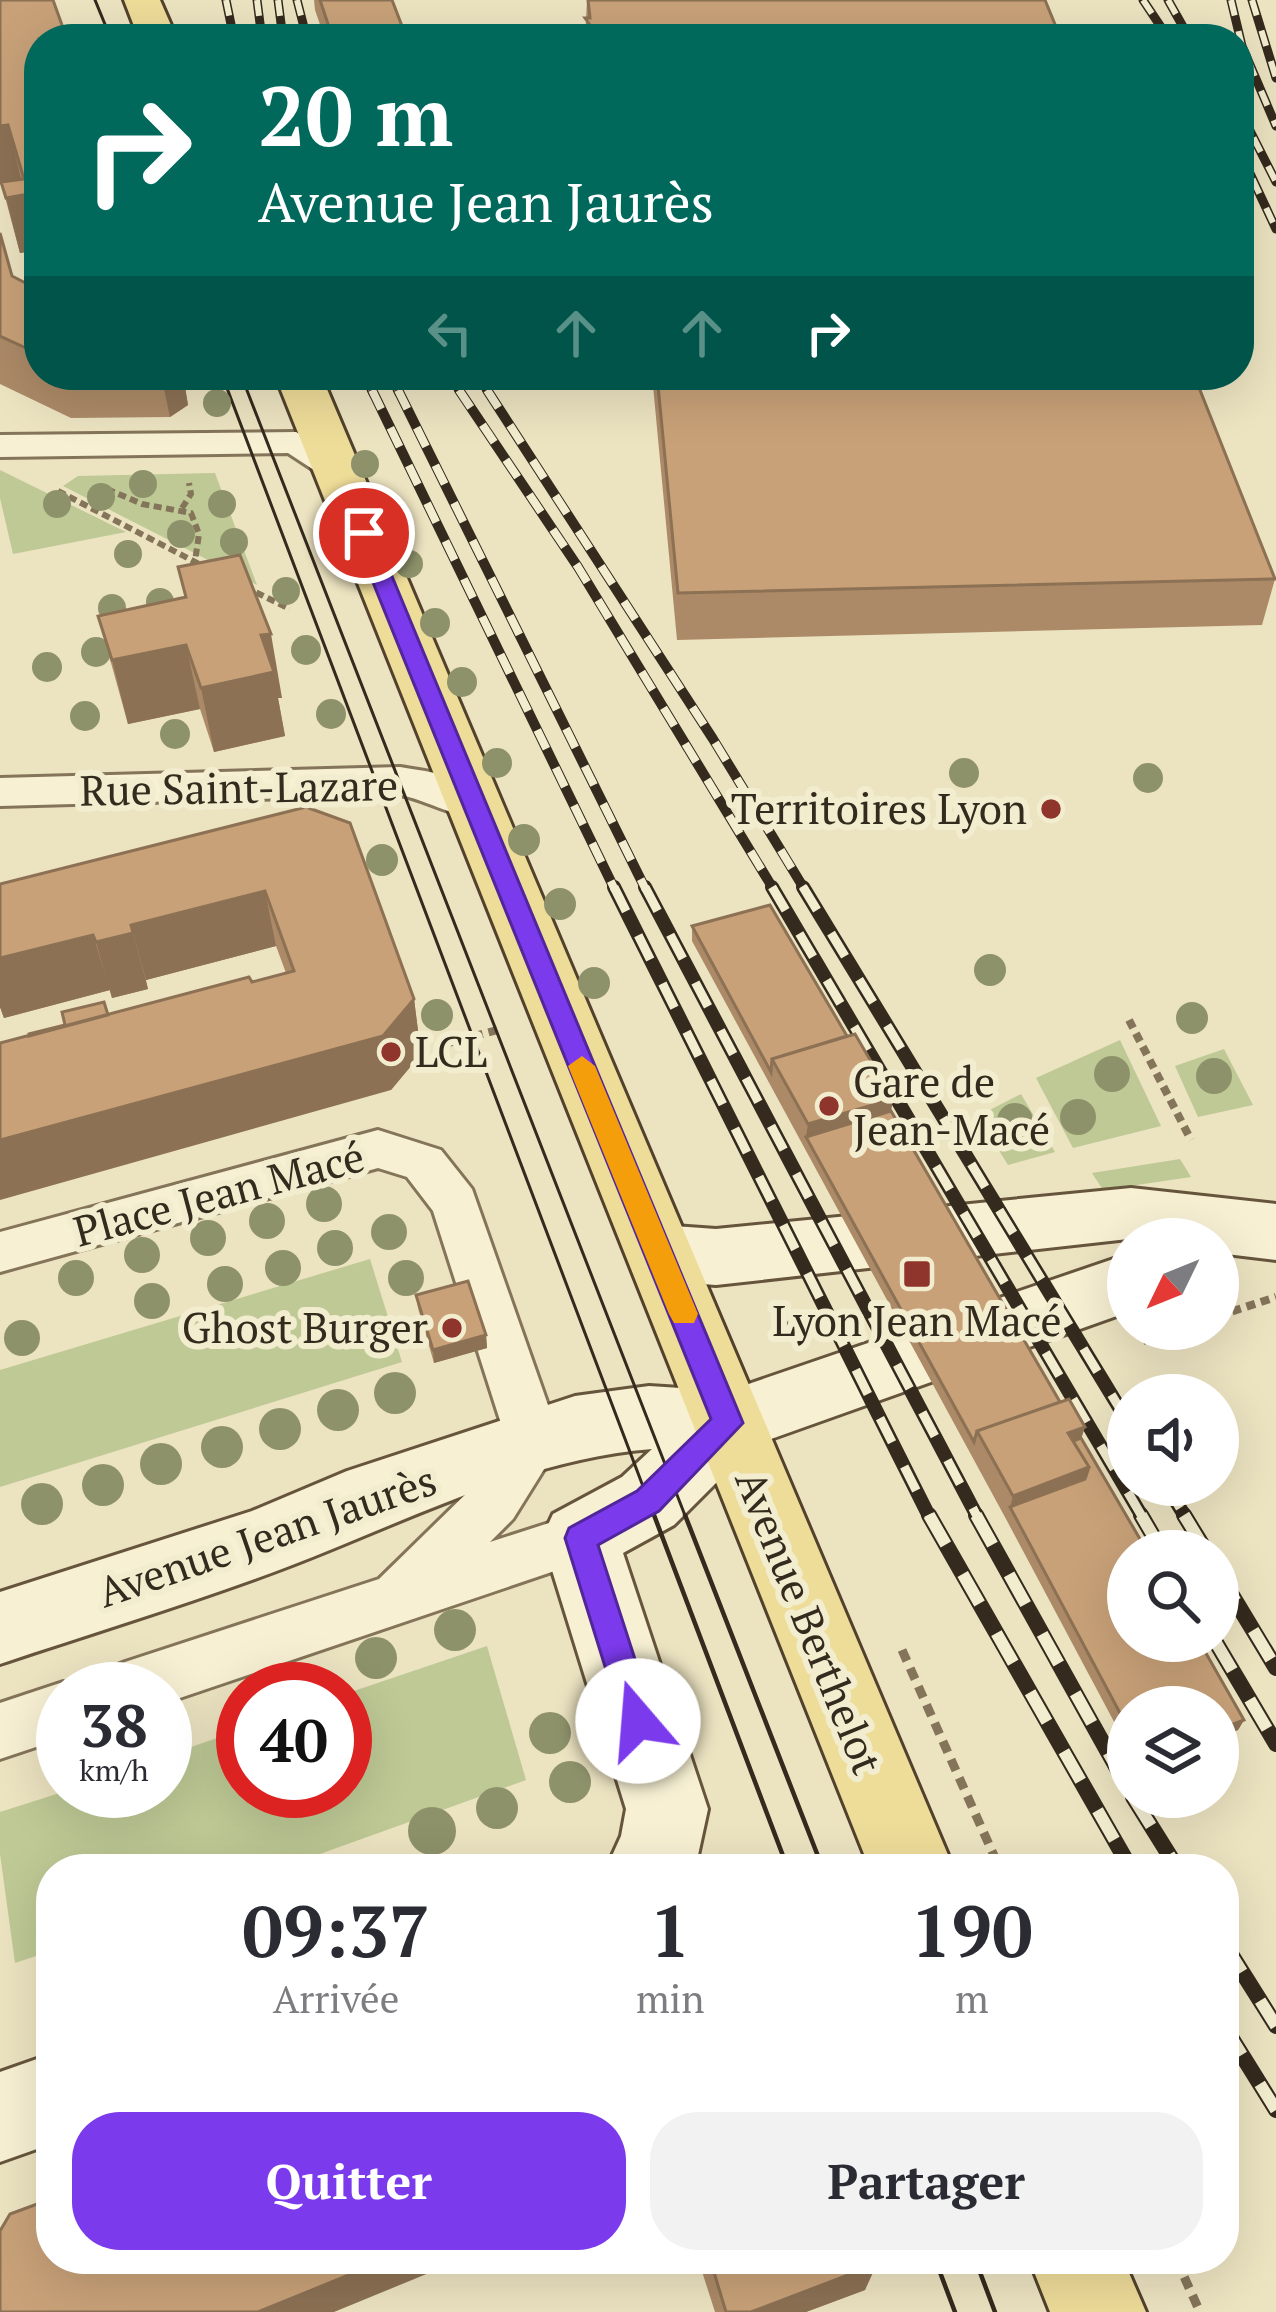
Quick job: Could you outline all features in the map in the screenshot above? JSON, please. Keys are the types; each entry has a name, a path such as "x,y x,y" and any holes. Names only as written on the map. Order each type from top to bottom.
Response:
{"main road":[{"name":"Avenue Berthelot","path":"304,390 906,1854"},
{"path":"660,1253 716,1257 1131,1215 1276,1234"},
{"path":"1239,1247 1276,1234"},
{"name":"Avenue Jean Jaurès","path":"0,1628 267,1540 347,1504 575,1428 649,1417 728,1423 1107,1290"},
{"name":"Avenue Jean Jaurès","path":"580,1538 648,1501 728,1423"},
{"path":"580,1538 667,1809 659,1854"},
{"path":"0,2117 36,2104"},
{"path":"1082,2274 1098,2312"}],"street":[{"path":"0,446 296,442 336,468"},
{"name":"Rue Saint-Lazare","path":"0,792 400,781 439,788 475,805"},
{"path":"235,830 246,788"},
{"name":"Place Jean Macé","path":"0,1252 378,1149 410,1157 424,1163 455,1203 534,1442"},
{"name":"Avenue Jean Jaurès","path":"398,1598 494,1502 534,1442"},
{"name":"Avenue Jean Jaurès","path":"192,1667 580,1538"},
{"path":"0,1730 36,1719"}],"path":[{"path":"55,490 217,572"},
{"path":"182,508 197,522 195,561"},
{"path":"235,582 290,609"},
{"path":"1129,1020 1191,1140"},
{"path":"445,1044 509,1027"},
{"path":"1239,1309 1276,1297"},
{"path":"1183,2274 1200,2312"}],"green space":[{"path":"0,470 126,532 13,554 0,498"},
{"path":"215,473 257,585 63,486 78,476"},
{"path":"1120,1040 1161,1126 1073,1148 1036,1078"},
{"path":"1224,1049 1253,1105 1198,1117 1175,1066"},
{"path":"1021,1094 1055,1152 1008,1165 978,1116"},
{"path":"1180,1159 1191,1177 1103,1190 1092,1173"},
{"path":"370,1259 402,1362 0,1487 0,1370"},
{"path":"487,1646 526,1780 320,1854 36,1854 36,1956 15,1963 0,1854 0,1812 36,1801 36,1818 192,1818 192,1747 216,1738 216,1818 372,1818 372,1685"}],"building":[{"path":"0,0 53,0 62,24 24,24 24,179 8,125 0,126"},
{"path":"320,0 392,0 401,24 328,24"},
{"path":"588,0 1045,0 1055,24 589,24 585,18 590,18"},
{"path":"24,179 24,195 6,198 1,182"},
{"path":"0,233 12,276 24,282 24,347 0,336"},
{"path":"658,390 1200,390 1275,579 678,593"},
{"path":"240,555 271,634 261,635 274,672 201,688 186,645 112,660 98,616 186,597 178,567"},
{"path":"306,807 350,823 414,999 383,1036 0,1140 0,1043 249,977 252,982 294,971 265,891 131,925 133,933 96,942 93,935 0,958 0,884"},
{"path":"770,905 847,1036 772,1059 771,1072 692,926"},
{"path":"104,1002 108,1015 29,1036 65,1025 62,1012"},
{"path":"855,1034 893,1099 808,1124 772,1059"},
{"path":"891,1111 1060,1402 977,1431 974,1442 806,1137"},
{"name":"Ghost Burger","path":"468,1281 486,1335 433,1350 416,1295"},
{"path":"1069,1399 1085,1427 1068,1433 1089,1467 1013,1496 977,1431"},
{"path":"1081,1438 1107,1483 1107,1506 1121,1506 1135,1530 1107,1530 1107,1662 1211,1662 1225,1686 1107,1689 1010,1507 1085,1479 1089,1467 1073,1441"},
{"path":"36,2204 36,2274 351,2274 258,2312 0,2312 0,2231 10,2214"},
{"path":"715,2274 851,2274 751,2312 726,2312"}],"tram line":[{"path":"95,0 105,24"},
{"path":"228,390 655,1518"},
{"path":"247,390 686,1518"},
{"path":"654,1515 782,1854"},
{"path":"685,1515 817,1854"},
{"path":"941,2274 955,2312"},
{"path":"981,2274 995,2312"}],"railway":[{"path":"226,0 231,24"},
{"path":"257,0 260,24"},
{"path":"278,0 281,24"},
{"path":"297,0 303,24"},
{"path":"1143,0 1159,24"},
{"path":"1168,0 1182,24"},
{"path":"1231,0 1237,24"},
{"path":"1252,0 1276,78"},
{"path":"1254,74 1276,126"},
{"path":"1254,139 1276,182"},
{"path":"1254,182 1276,229"},
{"path":"372,390 615,890"},
{"path":"398,390 646,890"},
{"path":"459,390 578,567 774,890"},
{"path":"487,390 805,890"},
{"path":"614,887 930,1518"},
{"path":"645,887 978,1518"},
{"path":"772,887 1143,1518"},
{"path":"803,887 1107,1387"},
{"path":"1179,1506 1186,1518"},
{"path":"929,1515 1122,1854"},
{"path":"976,1515 1107,1750"},
{"path":"1141,1515 1150,1530"},
{"path":"1184,1515 1193,1530"},
{"path":"1239,1607 1276,1668"},
{"path":"1227,1662 1276,1744"},
{"path":"1146,1818 1169,1854"},
{"path":"1239,1967 1276,2026"},
{"path":"1239,2050 1276,2110"}],"slow traffic":[{"path":"582,1066 684,1314"}],"place":[{"name":"Territoires Lyon","path":"1051,809"},
{"name":"LCL","path":"391,1052"},
{"name":"Gare de Jean-Macé","path":"829,1106"},
{"name":"Lyon Jean Macé","path":"917,1274"},
{"name":"Ghost Burger","path":"452,1328"}],"route":[{"path":"364,533 728,1423 648,1501 580,1538 638,1721"}]}
